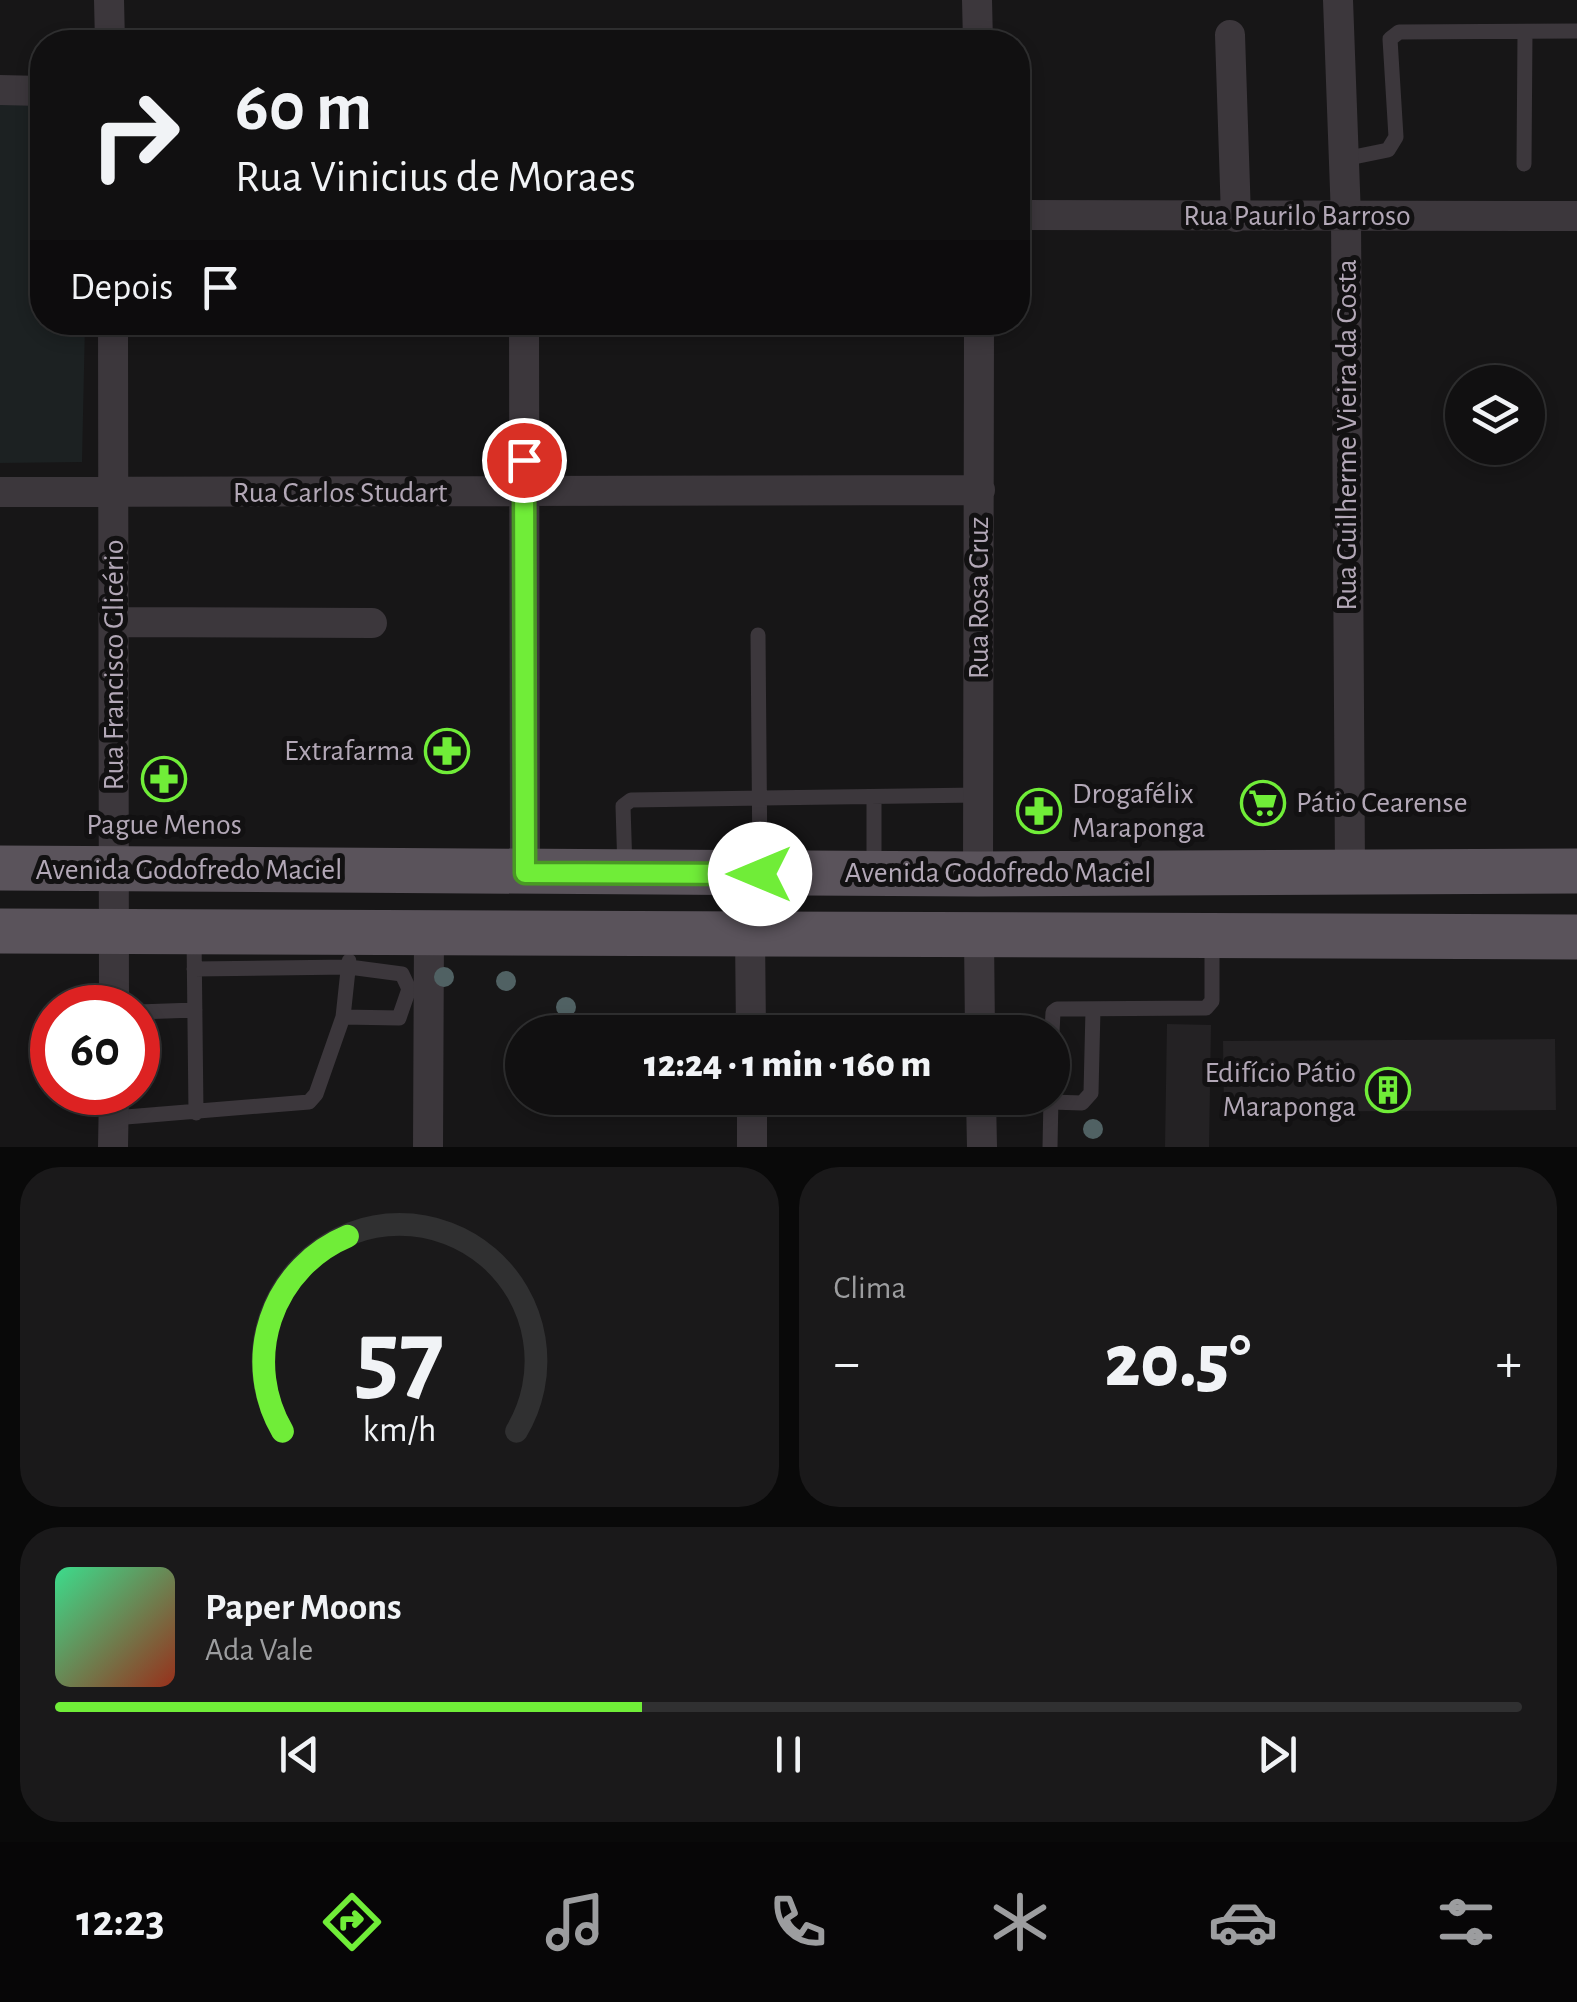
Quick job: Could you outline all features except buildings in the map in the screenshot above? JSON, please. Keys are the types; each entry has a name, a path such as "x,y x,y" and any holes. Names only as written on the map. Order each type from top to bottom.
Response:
{"main road":[{"name":"Avenida Godofredo Maciel","path":"0,868 625,874 1577,872"},
{"path":"1212,936 1213,872"},
{"path":"1131,936 1132,873"},
{"name":"Avenida Godofredo Maciel","path":"0,931 114,932 194,951 349,950 428,932 1577,936"}],"street":[{"path":"110,0 110,30"},
{"path":"977,0 978,30"},
{"name":"Rua Guilherme Vieira da Costa","path":"1338,0 1346,217 1350,870"},
{"path":"1230,35 1236,216"},
{"path":"0,90 30,91"},
{"name":"Rua Paurilo Barroso","path":"1030,216 1577,216"},
{"name":"Rua Francisco Glicério","path":"113,335 114,985"},
{"path":"524,335 525,873"},
{"name":"Rua Rosa Cruz","path":"978,874 979,335"},
{"name":"Rua Carlos Studart","path":"0,492 524,494 980,490"},
{"path":"114,622 372,623"},
{"path":"428,932 419,990 428,1147"},
{"path":"750,934 751,1015"},
{"path":"979,936 980,1015"},
{"path":"752,1115 752,1147"},
{"path":"981,1115 982,1147"}],"lane":[{"path":"1344,158 1388,150 1396,138 1390,40 1399,32 1577,32"},
{"path":"1524,164 1525,32"},
{"path":"758,635 760,874"},
{"path":"625,874 627,803 978,795"},
{"path":"874,797 874,874"},
{"path":"1053,1015 1057,1009 1206,1008 1212,1001 1212,936"},
{"path":"114,1119 309,1102 316,1094 343,1016 349,950 402,974 419,990 399,1018 343,1016"},
{"path":"194,951 196,1113"},
{"path":"1070,1102 1082,1103 1091,1093 1093,1009"},
{"path":"160,1011 195,1010"},
{"path":"1050,1147 1051,1115"}],"shaded area":[{"path":"30,103 30,335 85,335 82,462 0,463 0,104"},
{"path":"1167,1024 1211,1025 1209,1147 1165,1147"},
{"name":"Edifício Pátio Maraponga","path":"1555,1039 1556,1110 1224,1112 1223,1041"}],"place":[{"name":"Extrafarma","path":"447,751"},
{"name":"Pague Menos","path":"164,779"},
{"name":"Pátio Cearense","path":"1263,803"},
{"name":"Drogafélix Maraponga","path":"1039,811"},
{"name":"Edifício Pátio Maraponga","path":"1388,1090"}],"route":[{"path":"524,460 525,873 760,874"}]}
